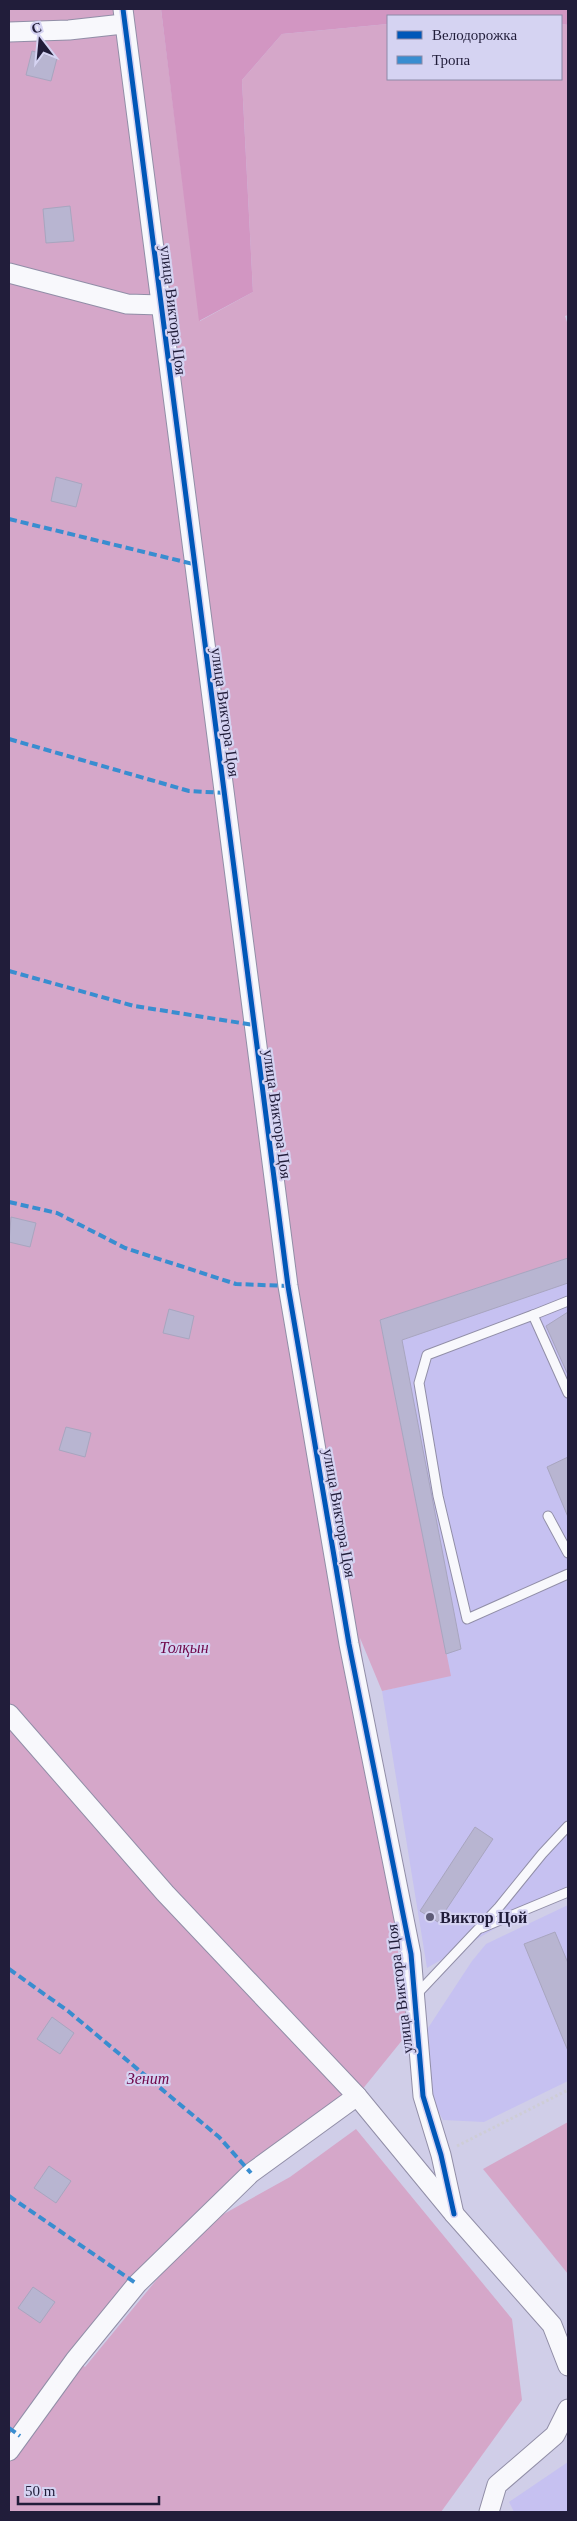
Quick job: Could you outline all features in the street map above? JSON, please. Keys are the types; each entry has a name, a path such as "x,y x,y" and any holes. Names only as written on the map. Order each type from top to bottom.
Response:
{"street":[{"path":"9,32 69,30 123,16"},
{"name":"улица Виктора Цоя","path":"123,16 288,1286 349,1644 411,1954 423,2096 441,2155 454,2214"},
{"path":"9,273 127,304 161,304"},
{"path":"9,1714 165,1893 357,2096 454,2214 552,2325 568,2366"},
{"path":"9,2451 75,2360 137,2284 251,2173 357,2096"},
{"path":"489,2512 497,2485 555,2435 568,2409"}],"lane":[{"path":"568,1301 427,1355 420,1383 438,1496 466,1619 568,1574"},
{"path":"532,1315 568,1393"},
{"path":"548,1516 568,1553"},
{"path":"414,1997 479,1929 568,1826"},
{"path":"479,1929 568,1892"}],"path":[{"path":"441,2155 568,2090"}],"shaded area":[{"path":"161,9 568,9 568,25 562,24 562,15 387,15 387,24 282,34 242,80 253,292 199,321"},
{"path":"568,1258 568,1886 427,1968 382,1691 450,1675 380,1320"},
{"path":"568,1905 568,2081 484,2122 443,2120 434,2104 426,2053 428,2028 472,1961 486,1944"},
{"path":"568,2462 568,2512 514,2512 509,2502"}],"green space":[{"path":"9,9 161,9 200,321 253,292 242,80 282,34 387,24 387,80 562,80 562,24 568,25 568,315 565,316 568,325 568,1258 380,1320 451,1676 382,1691 360,1638 408,2033 357,2096 251,2173 75,2360 85,2367 167,2267 222,2215 290,2177 356,2129 512,2319 522,2400 441,2512 9,2512"},
{"path":"568,2122 568,2274 483,2169"}],"building":[{"path":"32,51 57,58 51,81 26,75"},
{"path":"70,206 74,241 46,243 43,209"},
{"path":"56,477 82,484 76,507 51,501"},
{"path":"11,1217 36,1223 30,1247 9,1242"},
{"path":"568,1258 568,1283 402,1340 461,1649 446,1654 380,1320"},
{"path":"169,1309 194,1316 189,1339 163,1333"},
{"path":"568,1312 568,1375 546,1326"},
{"path":"66,1427 91,1433 85,1457 59,1450"},
{"path":"568,1457 568,1517 547,1467"},
{"path":"475,1827 493,1839 438,1922 420,1911"},
{"path":"555,1932 568,1963 568,2051 524,1944"},
{"path":"52,2017 74,2033 60,2054 37,2039"},
{"path":"49,2166 71,2181 56,2203 34,2188"},
{"path":"33,2287 55,2302 40,2323 18,2308"}],"marked path":[{"path":"9,519 193,564"},
{"path":"9,739 189,791 225,793"},
{"path":"9,971 134,1006 254,1025"},
{"path":"9,1202 57,1213 125,1248 236,1284 288,1286"},
{"path":"9,1969 68,2011 219,2137 251,2173"},
{"path":"9,2196 137,2284"},
{"path":"9,2428 20,2436"}],"cycle path":[{"path":"123,9 288,1286 349,1644 411,1954 423,2096 441,2155 454,2214"}],"place":[{"name":"Виктор Цой","path":"430,1917"}],"park label":[{"name":"Толқын","path":"184,1647"},
{"name":"Зенит","path":"148,2078"}]}
